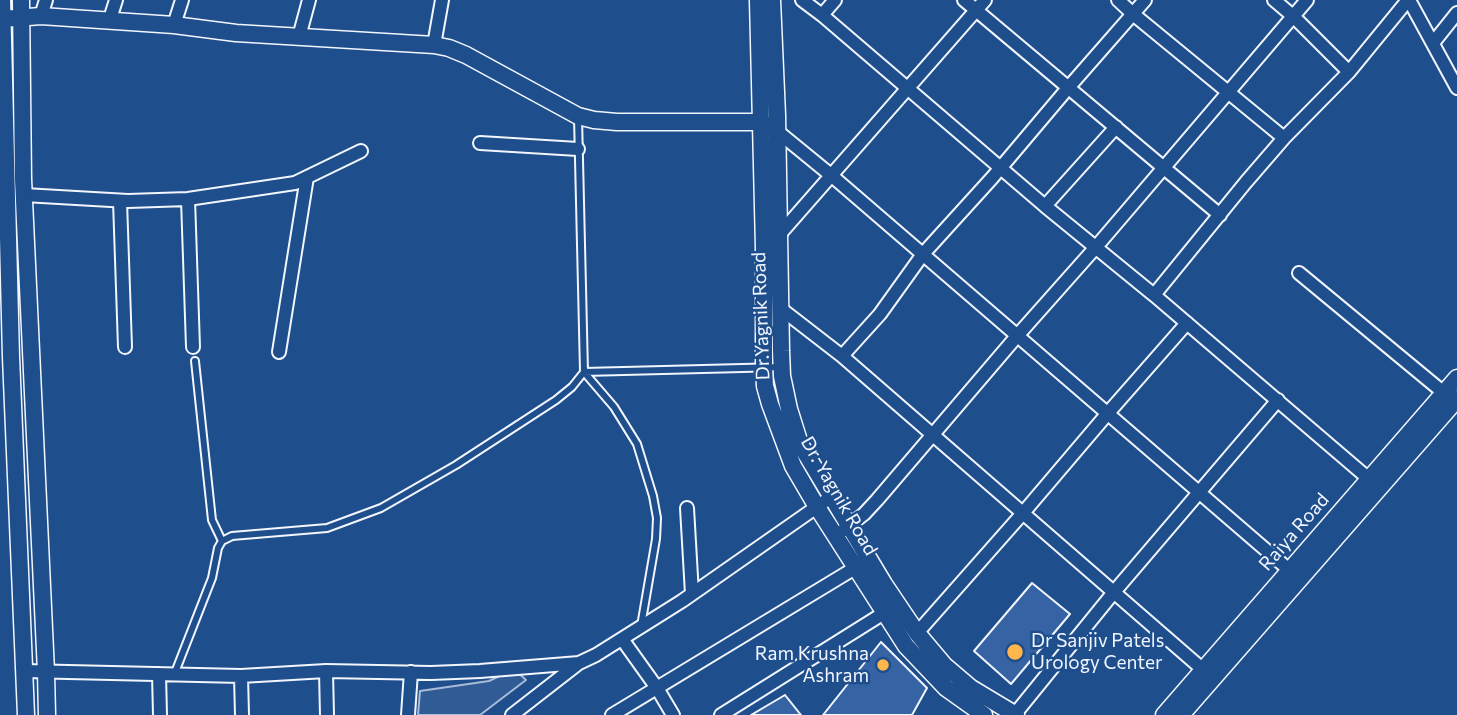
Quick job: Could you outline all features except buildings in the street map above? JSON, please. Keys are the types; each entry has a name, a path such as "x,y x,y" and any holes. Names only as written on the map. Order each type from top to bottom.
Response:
{"street":[{"path":"2,0 5,356 26,715"},
{"path":"21,0 24,194 47,715"},
{"path":"41,16 46,0"},
{"path":"109,22 116,0"},
{"path":"174,25 182,0"},
{"path":"299,37 309,0"},
{"name":"Dr. Yagnik Road","path":"758,0 764,368 765,386 779,431 793,466 817,507 842,531 855,568 906,646 946,688 984,715"},
{"name":"Dr.Yagnik Road","path":"772,0 782,368 789,409 800,444 831,497 842,531 917,633 944,665 971,688 1016,715"},
{"path":"802,0 1154,295 1369,480"},
{"path":"822,15 835,0"},
{"path":"964,0 981,5 1068,88 1220,215"},
{"path":"1118,0 1284,138"},
{"path":"842,356 880,314 923,254 1145,0"},
{"path":"1274,0 1349,72"},
{"path":"842,531 877,500 1307,0"},
{"path":"1154,295 1284,138 1349,72 1409,0 1457,88"},
{"path":"433,45 437,1"},
{"path":"779,235 981,5"},
{"path":"1433,43 1457,13"},
{"path":"1,19 41,16 174,25 236,33 433,45 466,55 578,116 594,120 762,122 832,176 1295,574"},
{"path":"1045,206 1116,127"},
{"path":"480,143 578,149"},
{"path":"24,194 120,201 188,199 295,183 361,151"},
{"path":"279,352 307,177"},
{"path":"188,199 193,347"},
{"path":"120,201 125,347"},
{"path":"1298,273 1451,396"},
{"path":"780,308 842,356 1207,674"},
{"path":"917,633 1186,323"},
{"path":"5,356 31,356"},
{"name":"Raiya Road","path":"1164,715 1207,674 1451,396 1457,378"},
{"name":"Raiya Road","path":"1295,574 1369,480 1451,396"},
{"path":"1016,715 1114,592 1278,400"},
{"path":"512,715 579,663 641,628 831,497"},
{"path":"687,508 692,594"},
{"path":"612,715 855,568"},
{"path":"721,715 884,613"},
{"path":"622,639 673,715"},
{"path":"25,671 240,676 326,671 431,673 579,663"},
{"path":"326,671 327,715"},
{"path":"408,715 411,672"},
{"path":"159,674 160,715"},
{"name":"Raiya Road","path":"1181,715 1207,674"},
{"path":"240,676 242,715"}],"lane":[{"path":"578,116 584,372 614,407 637,444 657,518 641,628"},
{"path":"195,361 212,520 222,541"},
{"path":"584,372 782,368"},
{"path":"174,675 212,578 222,541 232,536 327,528 381,508 456,466 556,400 572,387 584,372"}],"shaded area":[{"path":"514,669 526,680 480,715 418,715 420,691 489,681"}],"place":[{"name":"Dr Sanjiv Patels Urology Center","path":"1015,652"},
{"name":"Ram Krushna Ashram","path":"883,665"}]}
